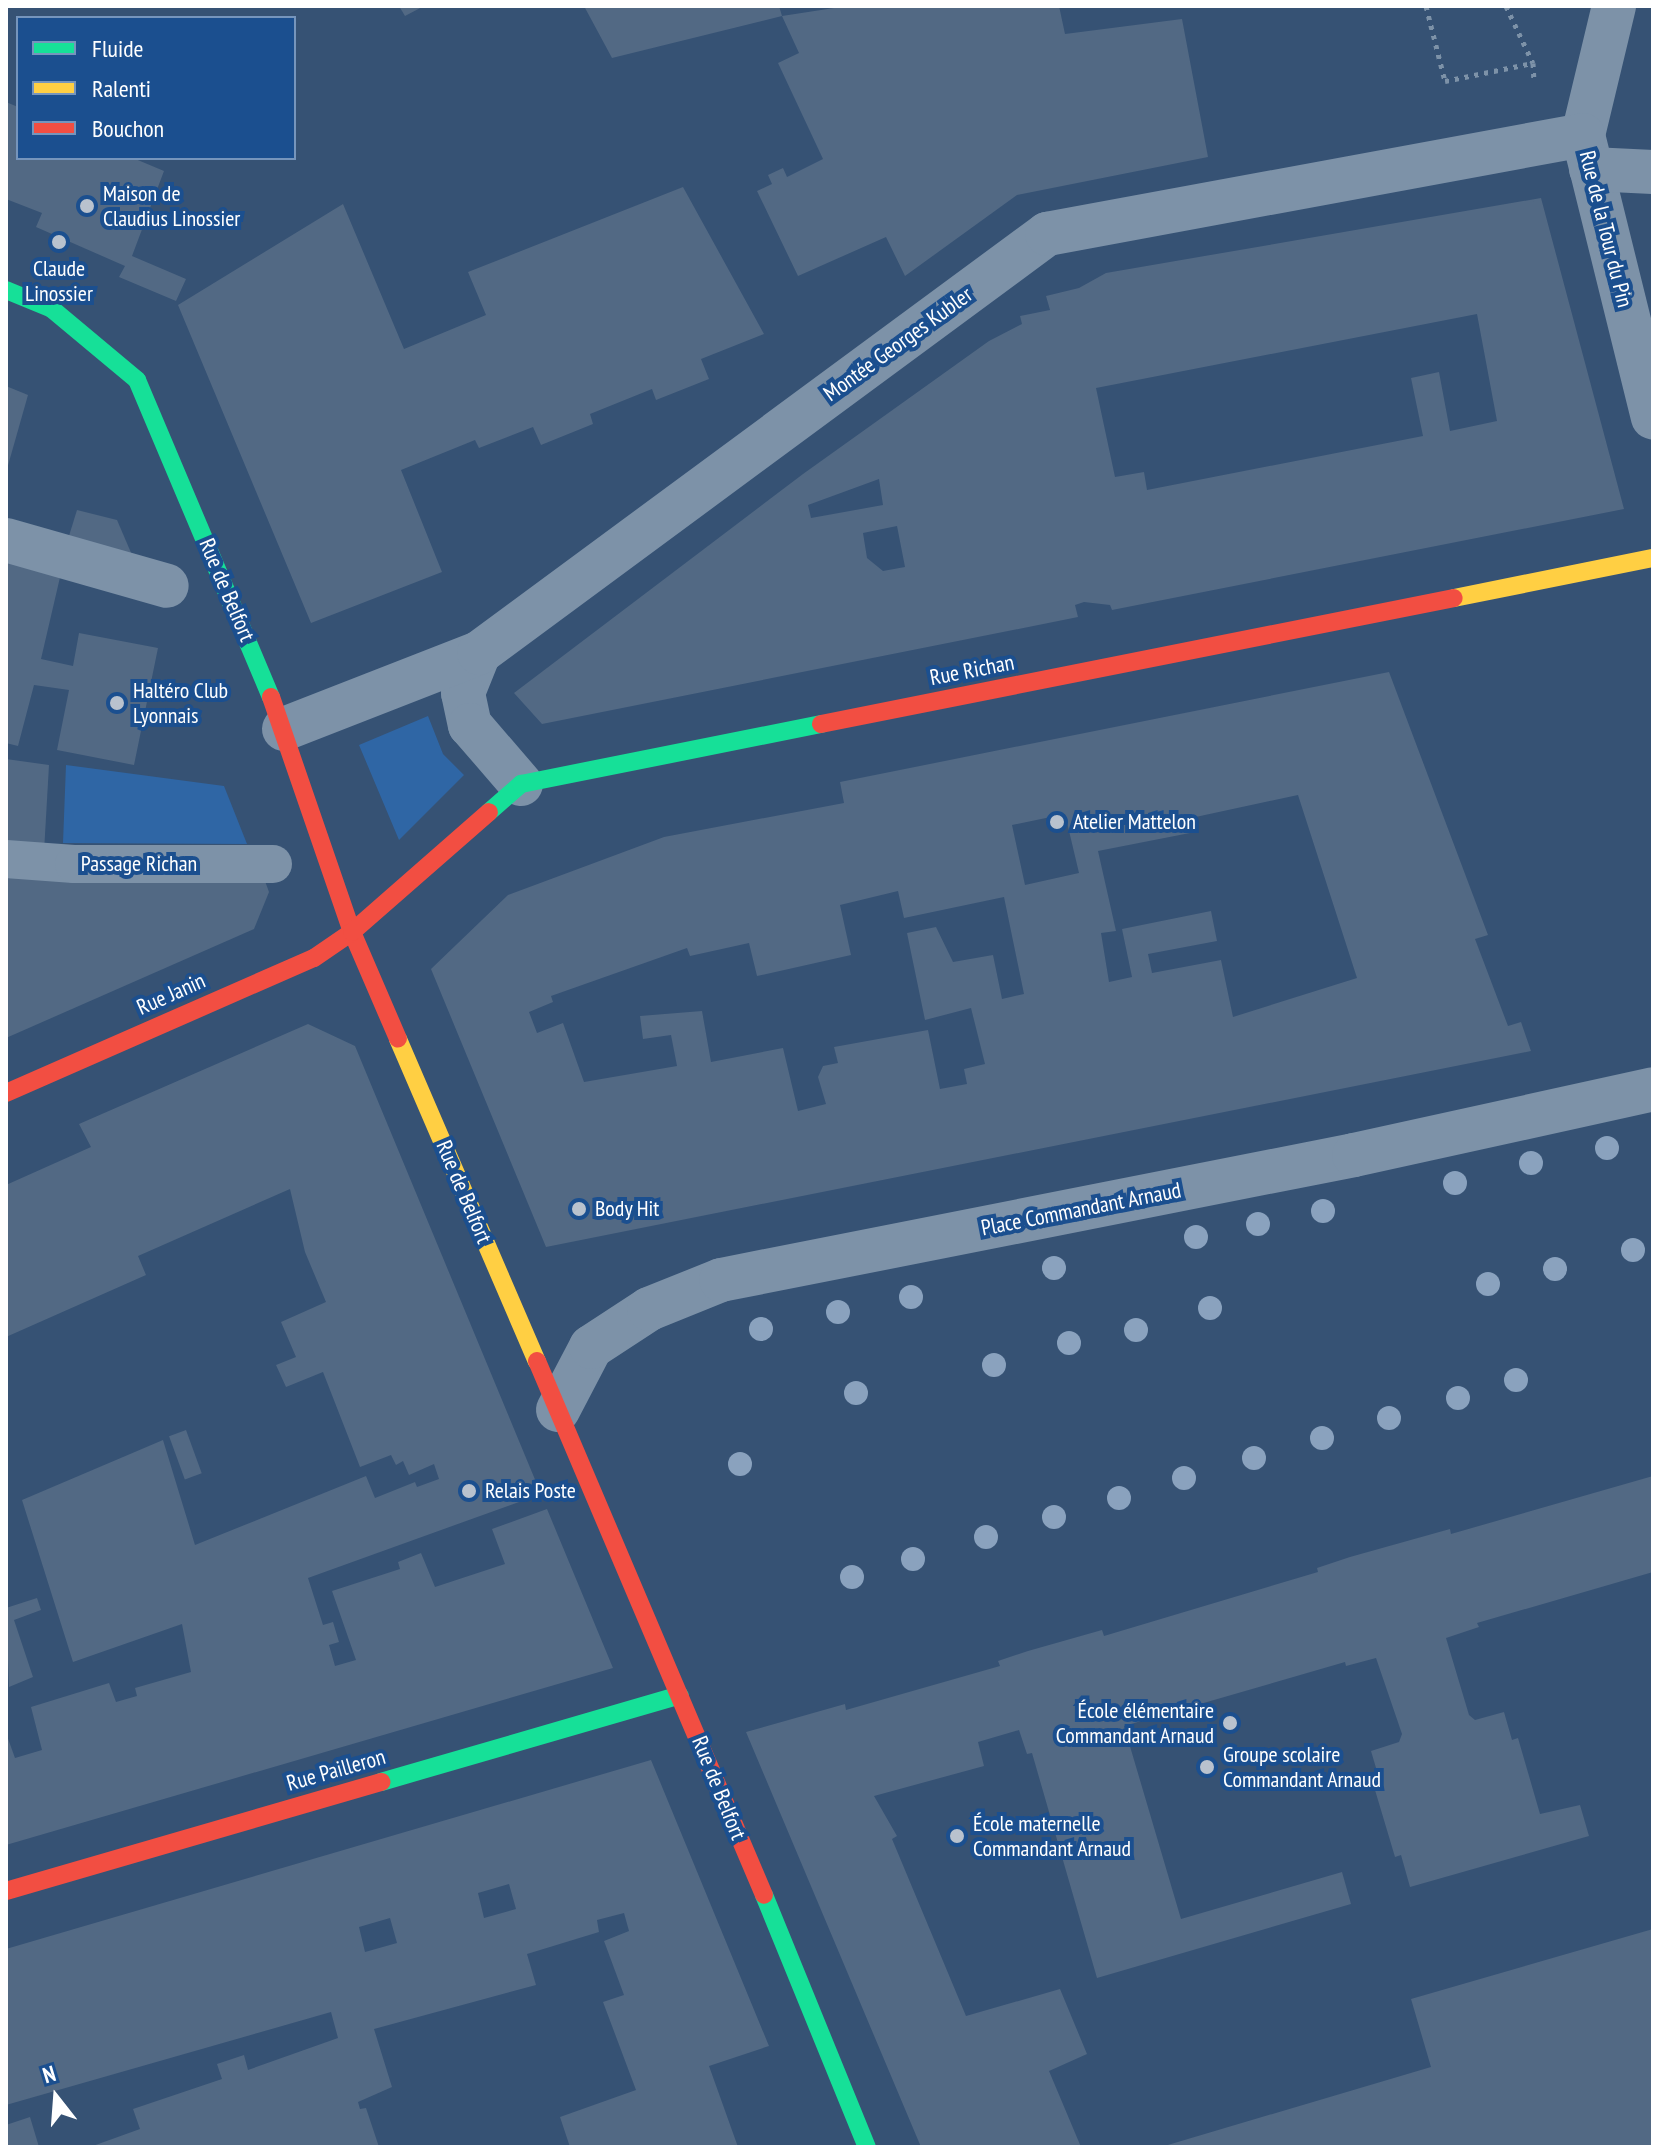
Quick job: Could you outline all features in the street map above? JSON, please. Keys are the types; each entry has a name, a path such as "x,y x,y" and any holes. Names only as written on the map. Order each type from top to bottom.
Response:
{"street":[{"path":"1587,152 1614,6"},
{"name":"Montée Georges Kubler","path":"284,729 479,653 1047,234 1587,152 1653,172"},
{"name":"Rue de la Tour du Pin","path":"1587,152 1653,417"},
{"name":"Rue de Belfort","path":"6,290 52,309 137,380 284,729 352,932 680,1695 867,2147"},
{"path":"6,540 167,586"},
{"name":"Rue Richan","path":"352,932 521,784 1653,558"},
{"path":"479,653 463,693 470,725 521,784"},
{"name":"Rue Janin","path":"6,1093 314,958 352,932"},
{"name":"Place Commandant Arnaud","path":"558,1410 591,1347 649,1309 721,1280 1339,1159 1653,1089"},
{"name":"Rue Pailleron","path":"6,1891 680,1695"}],"lane":[{"name":"Passage Richan","path":"6,859 74,864 273,864"}],"path":[{"path":"1426,6 1445,81 1533,63"},
{"path":"1506,6 1533,63 1535,88"}],"shaded area":[{"path":"428,716 443,754 464,775 399,840 359,745"},
{"path":"66,765 224,786 247,844 63,843"}],"building":[{"path":"399,6 424,6 405,16"},
{"path":"584,6 779,6 782,16 612,58"},
{"path":"847,6 1059,6 1065,34 1182,19 1208,157 1017,195 905,276 886,237 798,276 757,191 772,184 768,175 783,168 787,177 823,159 778,63 799,53 782,16"},
{"name":"Maison de Claudius Linossier","path":"6,102 16,106 16,160 138,160 164,171 132,256 186,279 176,301 119,277 125,266 36,227 42,213 6,199"},
{"path":"683,187 764,334 701,359 709,379 656,400 652,389 590,414 593,424 541,445 533,427 479,448 475,440 401,470 442,572 311,623 178,305 343,204 404,349 486,315 468,272"},
{"path":"1541,198 1624,509 1112,610 1110,605 1084,602 1075,605 1078,617 542,724 514,693 803,474 989,341 1022,324 1020,316 1050,310 1046,296 1079,288 1106,273","holes":["1477,314 1497,421 1450,431 1439,372 1411,378 1423,436 1147,490 1144,472 1115,477 1096,388","879,479 883,505 811,518 808,505","897,526 905,567 883,571 867,558 863,533"]},
{"path":"6,386 28,395 7,469 6,468"},
{"path":"77,510 117,520 135,562 64,552"},
{"path":"6,557 61,573 41,659 73,666 79,633 158,648 134,765 57,750 69,690 34,685 18,746 6,743"},
{"path":"1389,672 1488,935 1475,939 1508,1026 1521,1022 1531,1051 546,1247 431,969 508,895 664,837 844,803 840,782","holes":["1298,795 1357,978 1233,1017 1221,960 1152,973 1148,954 1217,941 1211,911 1122,929 1132,977 1109,982 1101,933 1116,931 1098,851 1195,832 1191,818","1065,814 1079,873 1025,885 1012,825","898,891 904,918 1004,897 1024,994 1002,999 993,955 953,962 936,927 907,933 925,1020 971,1008 985,1064 964,1069 967,1084 940,1089 928,1030 834,1047 838,1063 823,1066 818,1077 826,1104 798,1111 783,1048 711,1062 702,1011 640,1016 643,1039 671,1035 677,1066 584,1082 563,1023 537,1033 529,1012 553,1002 551,996 687,948 690,956 749,943 757,976 851,955 840,905"]},
{"path":"6,759 49,765 44,852 6,848"},
{"path":"6,872 265,881 269,892 254,929 6,1038"},
{"path":"308,1024 355,1046 541,1494 308,1578 323,1625 333,1622 339,1642 329,1645 335,1666 356,1660 332,1591 400,1569 398,1562 421,1553 435,1587 505,1564 492,1529 547,1509 613,1668 6,1845 6,1733 15,1758 42,1750 31,1707 109,1683 116,1702 137,1696 135,1688 191,1672 182,1624 73,1662 22,1500 163,1440 195,1545 366,1476 375,1498 415,1482 417,1487 439,1479 434,1464 409,1475 403,1461 396,1465 391,1455 360,1467 323,1372 286,1387 276,1365 296,1357 281,1322 326,1302 305,1252 290,1189 138,1256 146,1275 6,1337 6,1185 91,1147 79,1124"},
{"path":"186,1430 202,1473 185,1479 169,1436"},
{"path":"1653,1476 1653,1572 1477,1623 1479,1627 1446,1638 1469,1715 1475,1720 1504,1712 1512,1740 1518,1738 1540,1814 1580,1805 1589,1836 1410,1887 1401,1855 1395,1857 1372,1780 1379,1778 1371,1751 1399,1742 1402,1734 1376,1658 1346,1666 1345,1662 1124,1726 1181,1919 1342,1872 1351,1904 1097,1978 1032,1753 1027,1754 1019,1730 978,1742 984,1766 874,1796 897,1836 892,1839 966,2016 1060,1989 1087,2054 1049,2071 1081,2147 921,2147 746,1732 845,1704 846,1710 1000,1666 998,1661 1028,1651 1102,1630 1104,1636 1318,1572 1317,1568 1350,1557 1450,1529 1451,1534"},
{"path":"37,1598 41,1610 14,1620 33,1677 9,1687 6,1608"},
{"path":"651,1760 769,2046 709,2066 738,2147 570,2147 560,2117 636,2090 603,2002 624,1995 604,1941 629,1931 624,1913 597,1920 599,1932 527,1954 536,1985 374,2029 392,2087 358,2102 360,2109 366,2108 379,2147 90,2147 140,2129 133,2109 222,2079 217,2064 244,2055 248,2070 338,2038 331,2012 6,2105 6,1949","holes":["509,1884 516,1909 484,1918 478,1893","390,1918 397,1943 365,1952 359,1927"]},
{"path":"1653,1929 1653,2147 1161,2147 1431,2067 1411,1999"},
{"path":"30,2117 39,2147 6,2147 6,2125"}],"traffic: fast":[{"path":"6,290 52,309 137,380 271,697"},
{"path":"489,812 521,784 821,724"},
{"path":"381,1782 680,1695"},
{"path":"764,1895 867,2147"}],"traffic: slow":[{"path":"1454,598 1653,558"},
{"path":"398,1039 537,1361"}],"traffic: jam":[{"path":"821,724 1454,598"},
{"path":"271,697 352,932 398,1039"},
{"path":"6,1093 314,958 352,932 489,812"},
{"path":"537,1361 764,1895"},
{"path":"6,1891 381,1782"}],"place":[{"name":"Maison de Claudius Linossier","path":"87,206"},
{"name":"Claude Linossier","path":"59,242"},
{"name":"Haltéro Club Lyonnais","path":"117,703"},
{"name":"Atelier Mattelon","path":"1057,822"},
{"name":"Body Hit","path":"579,1209"},
{"name":"Relais Poste","path":"469,1491"},
{"name":"École élémentaire Commandant Arnaud","path":"1230,1723"},
{"name":"Groupe scolaire Commandant Arnaud","path":"1207,1767"},
{"name":"École maternelle Commandant Arnaud","path":"957,1836"}]}
